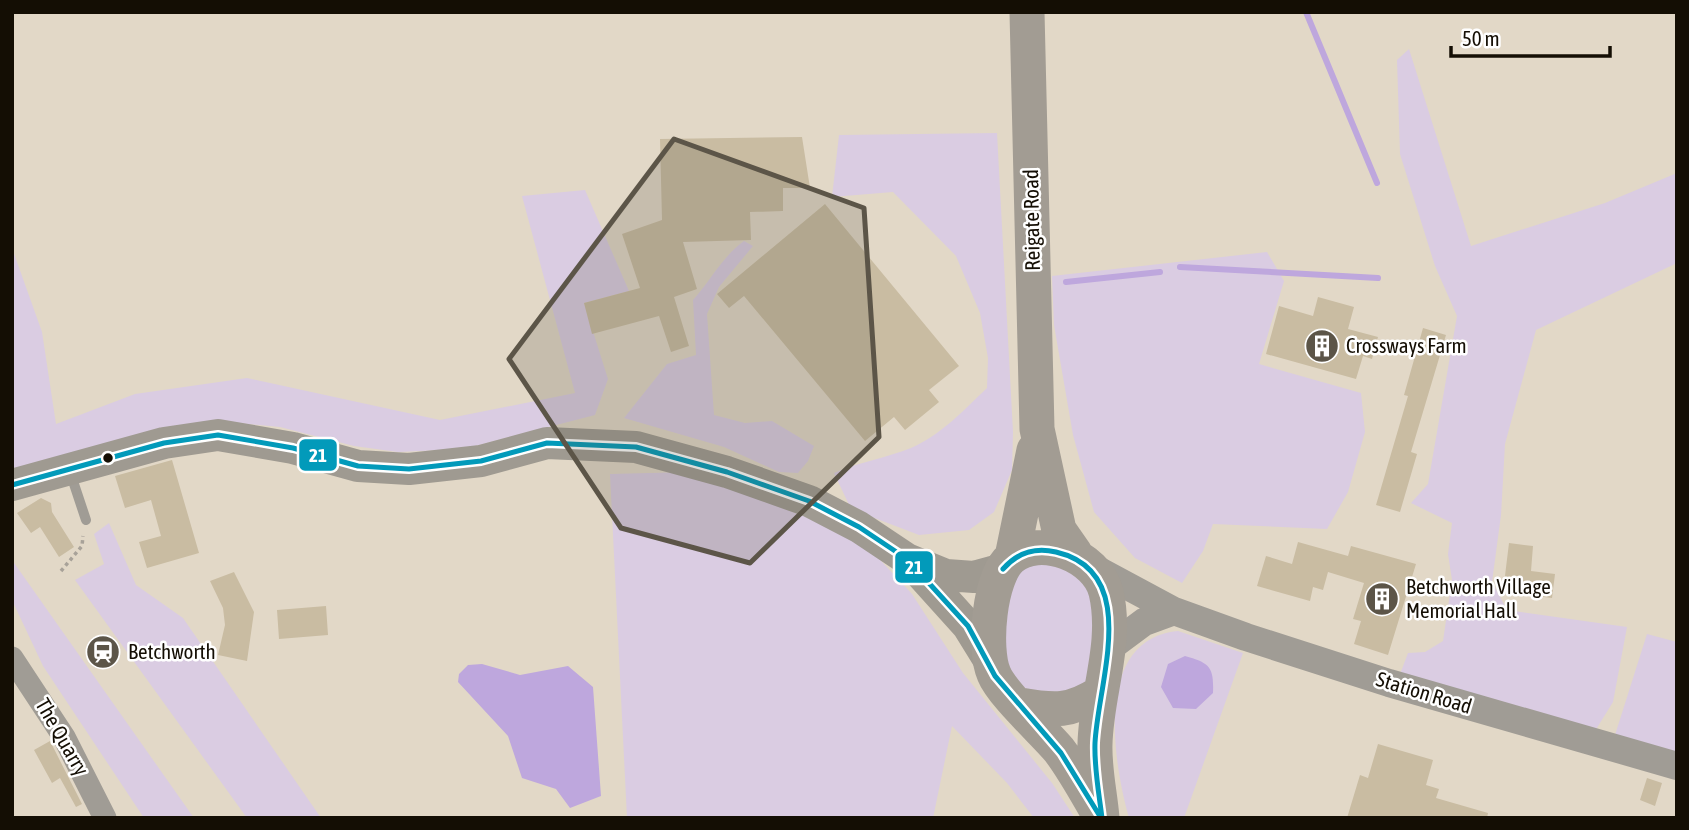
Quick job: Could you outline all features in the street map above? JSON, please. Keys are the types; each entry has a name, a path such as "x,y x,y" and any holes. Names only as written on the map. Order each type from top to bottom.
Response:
{"main road":[{"name":"Reigate Road","path":"1027,12 1037,429 1059,530 1084,561"},
{"name":"Reigate Road","path":"1008,563 1037,429"},
{"path":"12,485 69,467 164,443 218,435 293,448 358,466 409,469 481,461 547,443 636,447 727,472 809,501 859,527 907,559 946,575 974,577 1008,563 1031,549 1084,561 1106,591 1110,648 1100,693 1094,746 1102,818"},
{"path":"907,559 968,626 989,660 995,677 1061,753 1102,818"},
{"path":"989,660 992,601 1008,563"},
{"path":"1020,705 1050,710 1077,707 1100,693"}],"street":[{"name":"Station Road","path":"1084,561 1174,611 1389,682 1677,766"},
{"path":"1110,648 1144,622 1174,611"},
{"name":"The Quarry","path":"12,659 64,737 105,818"}],"lane":[{"path":"69,467 86,520"}],"path":[{"path":"61,571 82,546 86,520"}],"highlighted area":[{"path":"674,139 864,208 879,437 750,563 621,528 509,359"}],"shaded area":[{"path":"1409,49 1471,246 1605,203 1677,173 1677,263 1536,330 1505,444 1501,515 1492,582 1507,610 1627,627 1613,702 1595,731 1399,677 1408,653 1425,652 1443,641 1452,580 1448,554 1452,523 1411,503 1428,484 1457,316 1435,266 1400,154 1397,60"},
{"path":"997,133 1013,432 1012,470 994,512 969,530 919,535 851,509 834,473 922,443 952,421 987,388 988,358 980,313 956,256 893,192 832,197 839,135"},
{"path":"585,190 629,291 584,303 608,379 595,415 464,449 398,452 354,446 280,427 226,422 12,471 12,248 42,332 56,424 135,394 247,378 440,420 575,393 522,196"},
{"path":"744,241 753,246 719,287 707,314 714,415 745,423 772,421 814,446 808,461 798,473 779,472 724,447 624,418 667,364 696,355 693,300 723,262"},
{"path":"1267,252 1284,281 1259,364 1361,393 1365,432 1348,492 1327,529 1213,524 1203,551 1182,583 1135,558 1094,512 1073,435 1054,325 1052,276"},
{"path":"689,472 814,520 869,548 912,594 963,673 1052,783 1075,818 1034,818 1007,783 952,726 933,818 627,818 610,474"},
{"path":"109,523 136,585 183,618 321,818 247,818 75,580 104,564 94,534"},
{"path":"12,560 194,818 144,818 43,666 12,600"},
{"path":"1052,561 1088,585 1097,620 1087,681 1065,693 1047,696 1039,695 1010,678 1001,640 1014,578 1031,562"},
{"path":"1178,631 1243,653 1184,818 1129,818 1115,736 1116,706 1121,679 1132,656 1151,639"},
{"path":"1647,634 1677,642 1677,752 1615,735"},
{"path":"1185,656 1209,667 1213,677 1213,693 1196,709 1173,708 1161,687 1168,664"},
{"path":"482,664 520,675 568,666 593,687 601,796 570,808 556,789 522,778 508,736 458,682 459,674 468,665"}],"building":[{"path":"802,137 810,188 783,188 783,211 750,212 751,240 683,242 697,289 674,297 689,346 671,352 659,316 592,334 584,303 640,288 622,234 662,220 660,139"},
{"path":"825,204 959,366 929,390 939,402 905,430 894,417 865,441 744,296 729,308 717,294"},
{"name":"Crossways Farm","path":"1318,297 1354,307 1348,329 1378,337 1372,359 1363,356 1356,379 1266,354 1279,306 1313,316"},
{"path":"1423,328 1446,335 1411,452 1417,454 1400,512 1376,505 1408,396 1404,395"},
{"path":"172,460 199,553 147,568 139,542 161,536 151,500 125,508 115,476"},
{"path":"41,498 51,503 52,512 74,547 59,557 40,527 31,533 17,513"},
{"path":"1298,542 1348,556 1351,546 1416,564 1388,655 1354,644 1361,621 1353,619 1364,583 1328,572 1323,590 1313,587 1310,601 1257,586 1266,556 1292,564"},
{"path":"1509,543 1533,546 1531,571 1555,574 1552,598 1503,592"},
{"path":"234,572 254,612 247,661 218,655 225,625 223,608 210,581"},
{"path":"326,606 328,635 279,639 277,610"},
{"path":"50,741 82,804 76,807 60,778 52,783 34,750"},
{"path":"1378,744 1433,760 1426,785 1439,789 1436,798 1488,813 1487,818 1347,818 1360,775 1368,778"},
{"path":"1647,778 1662,783 1655,806 1640,800"}],"waterway":[{"path":"1306,12 1377,183"},
{"path":"1180,267 1378,278"},
{"path":"1066,282 1160,272"}],"transit line":[{"name":"21","path":"12,485 164,443 218,435 293,448 358,466 409,469 481,461 547,443 636,447 727,472 809,501 859,527 907,559 968,626 995,676 1061,753 1101,818"},
{"name":"21","path":"1003,569 1014,559 1027,553 1041,550 1056,552 1082,563 1099,582 1107,605 1109,632 1095,743 1102,818"}],"place":[{"name":"Crossways Farm","path":"1322,346"},
{"name":"Betchworth Village Memorial Hall","path":"1382,599"},
{"name":"Betchworth","path":"103,652"}]}
